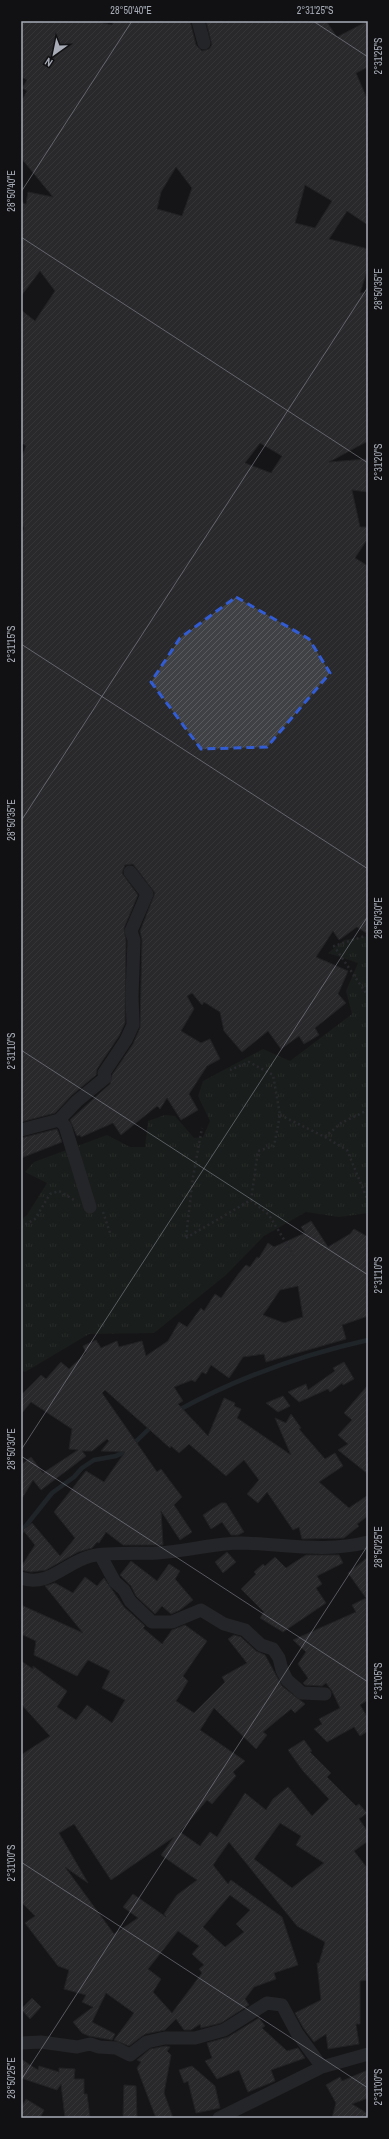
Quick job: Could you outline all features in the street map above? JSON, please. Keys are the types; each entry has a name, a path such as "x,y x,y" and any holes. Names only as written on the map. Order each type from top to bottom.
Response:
{"street":[{"path":"198,21 204,43"},
{"path":"21,1130 59,1120 77,1101 105,1078 104,1073 126,1040 133,1025 132,996 134,940 131,931 147,894 130,872"},
{"path":"59,1120 65,1126 90,1207"},
{"path":"21,1578 28,1581 41,1580 91,1556 159,1553 213,1544 268,1544 332,1549 368,1542"},
{"path":"105,1556 103,1560 110,1575 124,1590 130,1601 152,1622 172,1622 201,1610 224,1624 245,1630 261,1645 272,1649 279,1658 282,1670 287,1680 302,1693 324,1694"},
{"path":"21,2043 41,2042 77,2047 90,2044 99,2047 116,2048 130,2055 147,2042 165,2038 195,2038 224,2030 267,2003 282,2005 297,2033 322,2067"},
{"path":"219,2118 322,2067 368,2054"}],"path":[{"path":"368,935 334,946 368,996"},
{"path":"230,1070 249,1062 273,1075 280,1115 274,1146 258,1150 251,1200"},
{"path":"324,1137 342,1123 368,1110"},
{"path":"280,1115 347,1150 368,1201"},
{"path":"202,1128 193,1177 186,1238 251,1200"},
{"path":"21,1227 35,1219 50,1194 59,1191 71,1199 103,1212 110,1233"},
{"path":"251,1200 269,1215 294,1256"}],"highlighted area":[{"path":"236,597 309,639 330,673 267,747 201,749 151,682 180,638"}],"green space":[{"path":"368,936 368,1213 339,1217 306,1212 264,1236 226,1275 154,1333 89,1334 25,1372 21,1370 21,1220 27,1215 47,1183 25,1172 34,1162 107,1135 130,1147 145,1147 148,1121 165,1115 175,1116 194,1138 203,1137 210,1121 198,1096 203,1081 263,1049 290,1061 352,1014 346,991 358,963 328,953 344,940"}],"building":[{"path":"21,21 95,21 112,25 114,21 190,21 196,45 202,51 209,49 212,45 206,21 326,21 337,37 368,21 368,67 356,73 368,101 368,225 347,211 329,239 368,249 368,268 360,293 368,292 368,441 329,462 368,459 368,492 352,490 360,527 367,527 368,534 368,538 355,558 368,566 368,934 357,927 339,940 333,931 316,957 348,971 338,994 346,1003 315,1028 319,1035 304,1044 299,1036 281,1049 268,1031 242,1052 224,1031 220,1012 204,1002 202,1005 192,993 187,996 194,1009 181,1031 201,1043 210,1039 220,1059 207,1066 189,1094 198,1110 181,1120 167,1098 160,1109 157,1106 121,1135 113,1123 81,1137 80,1135 77,1136 70,1120 110,1084 112,1075 133,1044 140,1028 142,940 140,931 155,893 133,864 125,865 122,873 138,895 124,928 126,941 125,1023 119,1036 97,1069 96,1075 72,1095 55,1113 21,1122 21,537 24,527 21,527 21,458 26,446 21,443 21,310 35,321 55,291 40,271 21,296 21,202 26,204 28,192 53,197 21,158 21,101 27,91 22,88 27,80 21,77","holes":["176,167 192,188 182,216 157,209 161,192","305,185 332,201 315,228 295,223","260,443 282,456 271,473 245,463"]},
{"path":"57,1129 62,1142 21,1158 21,1138"},
{"path":"311,1221 328,1247 350,1234 354,1229 368,1237 368,1316 342,1325 346,1339 266,1362 264,1354 243,1357 229,1378 211,1365 206,1374 202,1372 195,1382 192,1380 174,1387 183,1401 178,1404 208,1436 224,1398 235,1403 234,1406 241,1409 237,1418 291,1455 275,1418 286,1423 291,1414 301,1428 299,1429 325,1459 335,1453 343,1466 319,1482 349,1508 368,1495 368,1516 357,1524 359,1526 344,1538 302,1539 299,1527 293,1530 267,1492 258,1503 247,1494 259,1480 244,1460 226,1476 189,1444 179,1453 171,1446 170,1448 105,1390 102,1393 157,1472 161,1469 182,1497 174,1505 192,1532 180,1540 161,1511 163,1545 123,1545 106,1532 99,1543 97,1542 92,1548 78,1552 46,1570 31,1572 21,1570 21,1567 35,1545 23,1530 32,1523 60,1556 75,1538 54,1512 86,1471 104,1482 125,1452 101,1451 109,1441 107,1439 92,1451 82,1451 86,1456 41,1490 33,1480 21,1500 21,1465 31,1457 43,1473 78,1450 69,1449 72,1429 31,1402 21,1414 21,1395 41,1375 46,1379 61,1362 69,1369 86,1353 83,1346 96,1340 101,1348 117,1341 119,1347 142,1341 146,1356 168,1341 179,1322 187,1327 201,1308 204,1311 215,1294 221,1298 246,1265 250,1267 257,1257 259,1258 268,1243 274,1247 305,1233 301,1227","holes":["298,1286 303,1317 284,1323 263,1315 280,1290"]},
{"path":"344,1362 354,1379 343,1385 342,1383 330,1392 328,1389 299,1402 288,1392 306,1384 308,1390 335,1371 333,1368"},
{"path":"368,1385 368,1474 338,1450 348,1444 338,1435 352,1420 344,1413"},
{"path":"283,1396 290,1406 278,1412 266,1403"},
{"path":"221,1503 226,1503 244,1532 238,1535 231,1535 222,1522 211,1529 203,1515"},
{"path":"227,1552 236,1562 223,1573 215,1562"},
{"path":"306,1555 339,1555 343,1563 317,1576 322,1584 316,1588 326,1603 283,1632 260,1618 264,1612 241,1589 256,1574 254,1572 263,1564 265,1566 275,1557 286,1568"},
{"path":"368,1557 368,1700 360,1705 368,1718 368,1731 360,1736 354,1727 327,1742 314,1729 322,1724 319,1719 340,1708 332,1691 326,1683 322,1686 305,1685 303,1683 308,1678 298,1664 306,1652 293,1640 356,1612 352,1605 366,1598 348,1573"},
{"path":"131,1561 157,1581 169,1564 180,1571 175,1579 193,1600 180,1610 171,1614 162,1606 155,1614 136,1596 131,1586 120,1575"},
{"path":"85,1577 97,1586 104,1578 124,1607 145,1626 143,1628 162,1644 172,1630 185,1625 207,1641 183,1676 188,1681 176,1701 194,1713 225,1682 222,1677 247,1663 228,1639 234,1635 241,1637 256,1651 265,1655 282,1686 305,1704 295,1713 291,1709 263,1732 267,1735 256,1749 214,1708 200,1730 245,1761 233,1772 236,1776 212,1804 207,1800 180,1832 200,1846 210,1832 217,1837 245,1793 266,1810 273,1799 288,1787 312,1816 329,1799 303,1771 288,1750 304,1740 312,1751 310,1752 331,1773 327,1777 356,1806 359,1804 367,1813 359,1819 368,1832 368,1841 354,1851 368,1869 368,1980 360,1981 360,2024 356,2024 359,2044 328,2049 326,2034 314,2042 304,2029 295,2013 321,2000 317,1963 319,1963 325,1942 297,1926 229,1842 213,1865 228,1884 231,1880 282,1917 298,1965 274,1973 276,1979 254,1987 245,1999 249,2005 221,2023 201,2028 200,2024 191,2030 184,2030 176,2019 165,2030 145,2034 129,2046 114,2040 134,2013 106,1993 92,2022 115,2034 112,2040 89,2036 82,2033 73,2022 93,2007 82,2002 86,1995 64,1989 69,1970 58,1966 25,1923 35,1916 21,1902 21,1755 50,1736 21,1704 21,1661 33,1669 33,1666 67,1691 57,1707 76,1720 87,1705 112,1723 125,1700 102,1688 110,1671 88,1660 77,1676 34,1655 36,1641 21,1634 21,1605 83,1633 45,1586 55,1583 73,1593","holes":["280,1823 301,1836 296,1845 324,1863 292,1888 254,1859","74,1824 111,1880 174,1837 161,1855 197,1880 177,1895 164,1914 166,1917 133,1894 123,1907 138,1918 114,1934 65,1867 88,1883 59,1833","230,1895 250,1910 236,1924 244,1932 225,1947 203,1927","178,1931 199,1946 192,1954 204,1965 199,1969 202,1973 172,2013 153,1992 161,1979 148,1969"]},
{"path":"32,1998 41,2007 30,2019 21,2009"},
{"path":"259,2018 265,2026 262,2028 287,2051 298,2048 305,2058 271,2070 275,2081 248,2092 239,2070 217,2079 205,2061 212,2058 207,2043 228,2037"},
{"path":"166,2046 170,2047 167,2051 171,2055 164,2093 173,2118 156,2118 137,2068 141,2062 137,2060 150,2049"},
{"path":"21,2059 38,2070 39,2066 59,2072 59,2068 75,2069 74,2079 84,2079 84,2094 87,2094 90,2118 65,2118 61,2084 57,2090 21,2078"},
{"path":"192,2066 215,2086 220,2108 196,2113 188,2081 184,2083 179,2070"},
{"path":"368,2070 368,2098 352,2104 368,2114 368,2118 332,2118 336,2103 326,2085 340,2077 342,2081"},
{"path":"124,2085 136,2086 137,2118 123,2118"},
{"path":"26,2099 44,2110 40,2118 27,2118 21,2114 21,2108"}],"waterway":[{"path":"177,1411 223,1388 294,1360 368,1340"},
{"path":"21,1532 52,1493 74,1477 82,1468 94,1460 116,1456 126,1451 152,1426"}]}
